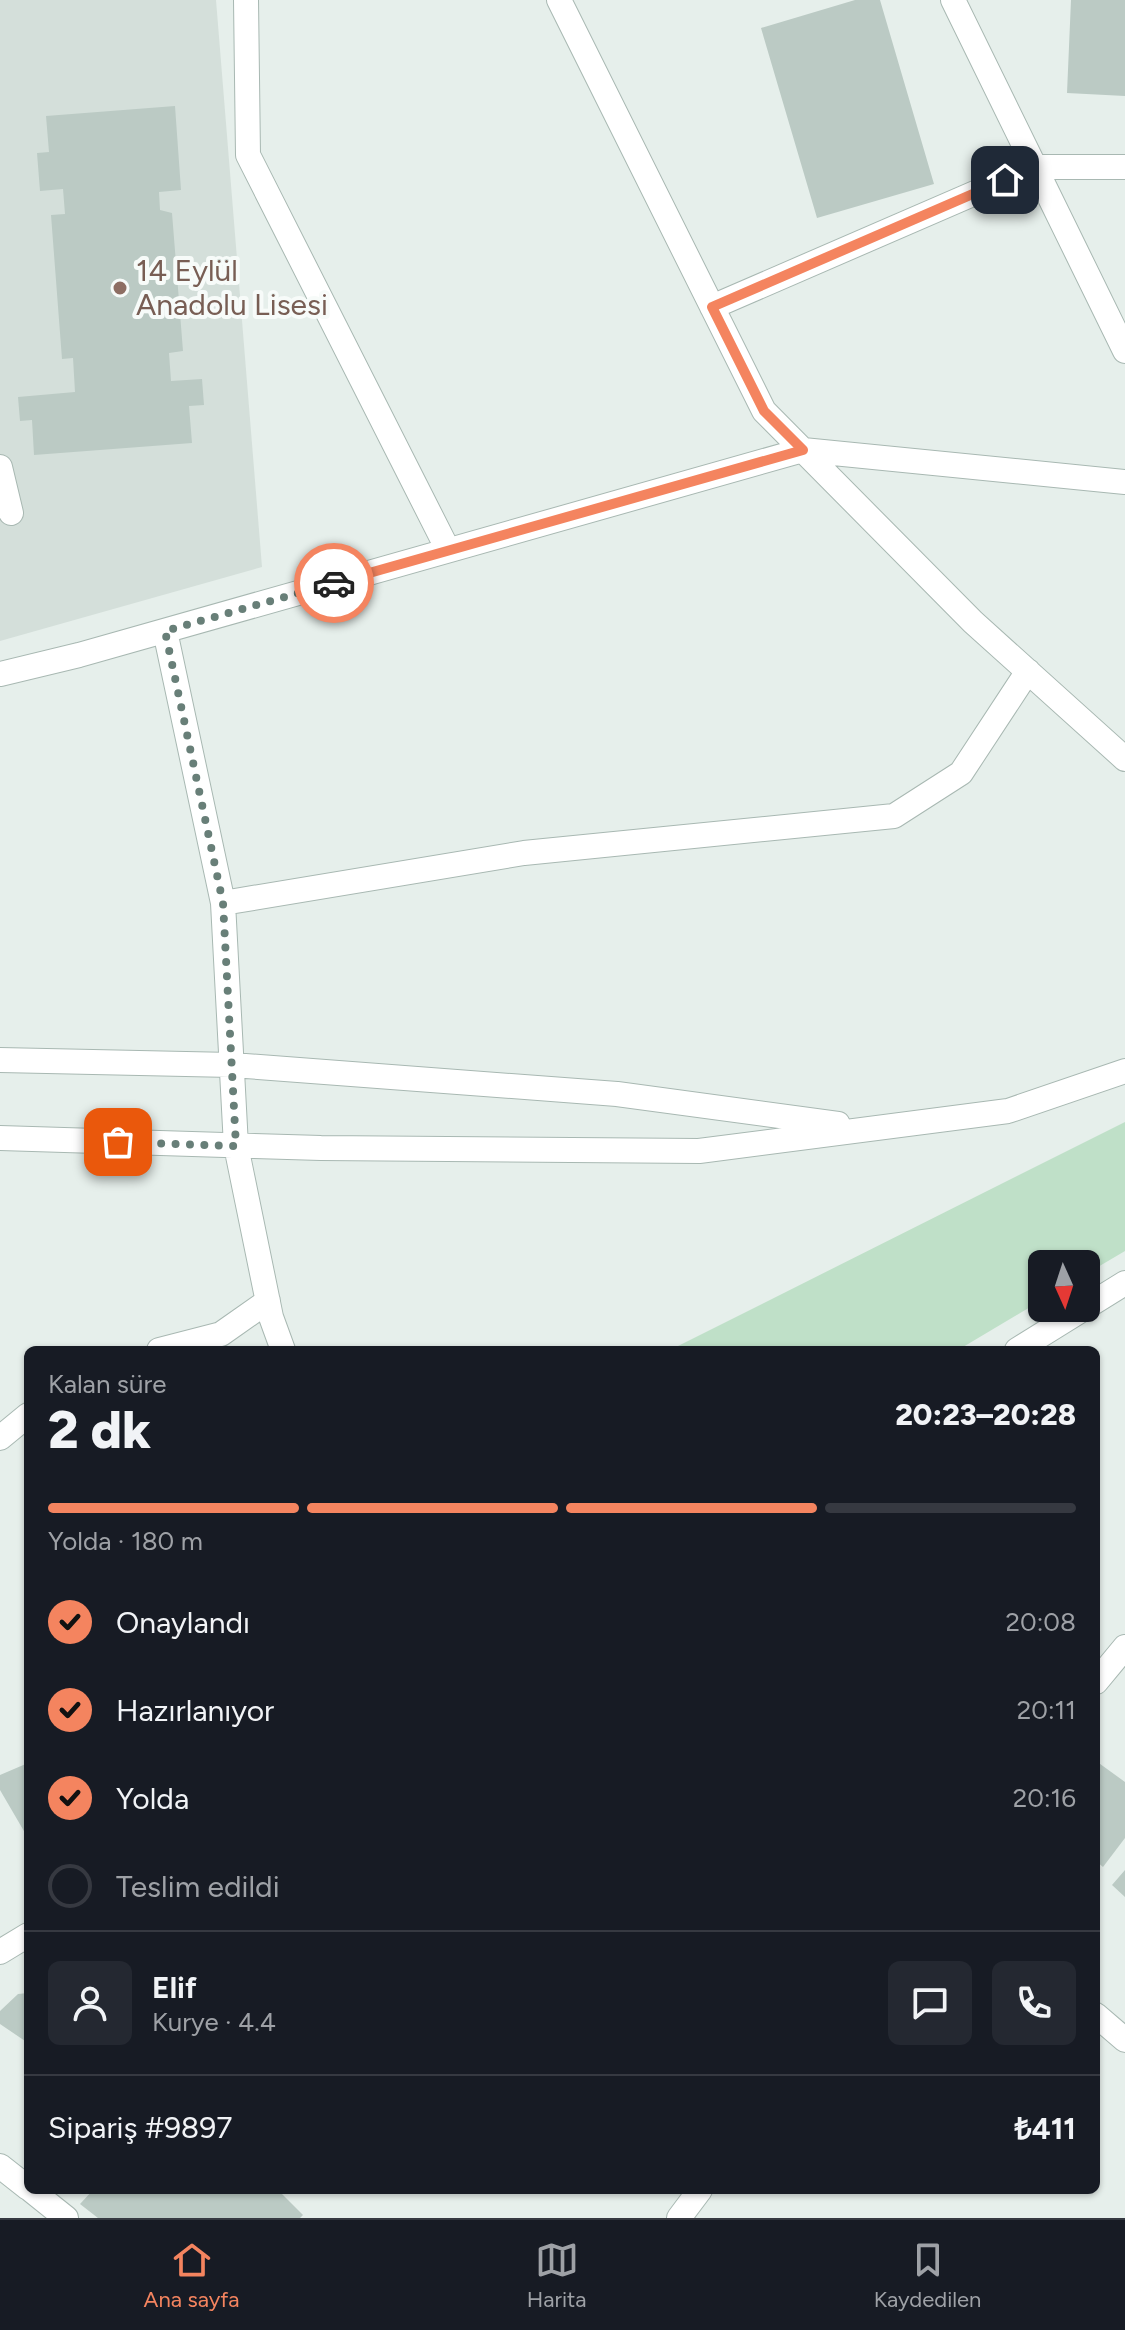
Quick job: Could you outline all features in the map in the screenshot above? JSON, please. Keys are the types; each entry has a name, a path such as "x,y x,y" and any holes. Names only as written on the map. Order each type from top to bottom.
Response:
{"street":[{"path":"246,0 248,155 448,550"},
{"path":"559,0 764,411 973,622 1125,759"},
{"path":"953,0 1125,351"},
{"path":"712,307 1035,167 1125,167"},
{"path":"0,674 165,631 803,450 1125,482"},
{"path":"0,467 11,513"},
{"path":"165,631 223,903 236,1146 268,1301 282,1346"},
{"path":"223,903 524,853 894,816 961,773 1028,671"},
{"path":"0,1060 232,1065 617,1094 868,1128"},
{"path":"0,1138 236,1146 699,1151 1008,1111 1125,1071"},
{"path":"1023,1346 1125,1283"},
{"path":"174,1346 221,1334 268,1301"},
{"path":"0,1438 24,1418"},
{"path":"1100,1677 1125,1647"},
{"path":"0,1952 24,1937"},
{"path":"1100,2018 1125,2040"},
{"path":"0,2166 24,2184"},
{"path":"36,2194 66,2218"},
{"path":"679,2218 697,2194"}],"shaded area":[{"name":"14 Eylül Anadolu Lisesi","path":"0,0 216,0 262,567 0,641"}],"green space":[{"path":"1125,1122 1125,1251 1100,1266 1100,1250 1028,1250 1028,1308 965,1346 678,1346"}],"building":[{"path":"855,0 880,0 934,184 817,218 761,28"},
{"path":"1071,0 1125,0 1125,96 1067,93"},
{"path":"175,106 181,190 159,192 160,210 172,213 183,351 169,353 171,381 202,379 204,405 189,406 192,443 34,455 32,420 20,421 18,397 75,392 73,358 62,359 51,215 65,214 63,189 40,191 37,153 49,152 46,116"},
{"path":"1100,1764 1125,1782 1125,1838 1103,1867 1100,1864"},
{"path":"24,1765 24,1831 0,1790 0,1775"},
{"path":"1125,1870 1125,1897 1112,1885"},
{"path":"24,1993 24,2040 0,2024 0,2011 18,1994"},
{"path":"89,2194 282,2194 303,2215 300,2218 98,2218 80,2204"}],"way so far":[{"path":"118,1142 236,1146 223,903 165,631 334,583"}],"place":[{"name":"14 Eylül Anadolu Lisesi","path":"120,288"}],"route":[{"path":"334,583 803,450 764,411 712,307 1005,180"}]}
